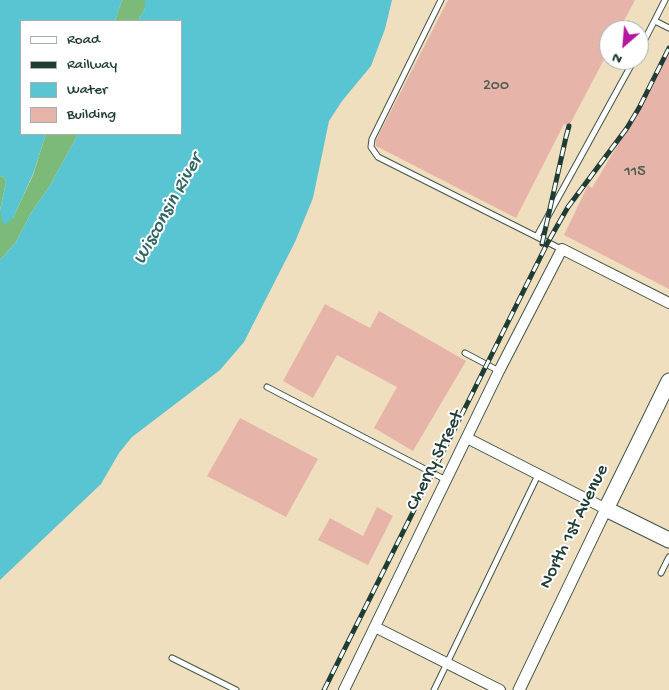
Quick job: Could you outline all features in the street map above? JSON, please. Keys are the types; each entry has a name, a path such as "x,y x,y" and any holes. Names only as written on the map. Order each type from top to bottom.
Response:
{"main road":[{"name":"North 1st Avenue","path":"606,509 669,381"},
{"path":"606,509 669,540"}],"street":[{"path":"562,249 669,303"},
{"name":"Cherry Street","path":"344,690 446,480 562,249"},
{"path":"467,438 606,509"},
{"name":"North 1st Avenue","path":"519,690 606,509"},
{"path":"375,627 500,690"}],"lane":[{"path":"441,0 372,139 370,147 378,157 562,249"},
{"path":"649,32 665,0"},
{"path":"655,21 669,28"},
{"path":"537,236 628,70"},
{"path":"465,353 500,371"},
{"path":"267,387 446,480"},
{"path":"434,690 538,474"},
{"path":"661,573 669,557"},
{"path":"172,658 236,690"}],"green space":[{"path":"122,0 145,0 145,8 139,20 115,20"},
{"path":"46,135 77,135 16,242 0,260 0,210 13,218 33,175"},
{"path":"0,176 5,178 6,182 0,210"}],"water":[{"path":"0,0 122,0 115,20 20,20 20,135 46,135 33,174 13,218 5,225 2,221 0,210 6,182 5,178 0,176"},
{"name":"Wisconsin River","path":"145,0 392,0 385,29 371,66 342,101 329,121 313,198 295,242 244,342 220,370 132,437 119,453 101,484 0,580 0,260 16,242 77,135 182,135 182,20 139,20 145,8"}],"building":[{"path":"448,0 635,0 624,20 599,20 599,69 569,126 564,124 516,218 376,146 376,140"},
{"path":"669,53 669,289 564,235 588,185 592,188 652,87"},
{"path":"325,304 370,328 379,311 466,361 413,451 374,428 397,387 337,355 313,398 283,381"},
{"path":"240,418 318,459 286,517 207,476"},
{"path":"377,507 393,516 368,565 318,540 330,518 363,536"}],"railway":[{"path":"324,690 548,242 568,207 627,128 669,48"},
{"path":"542,244 569,126"}]}
